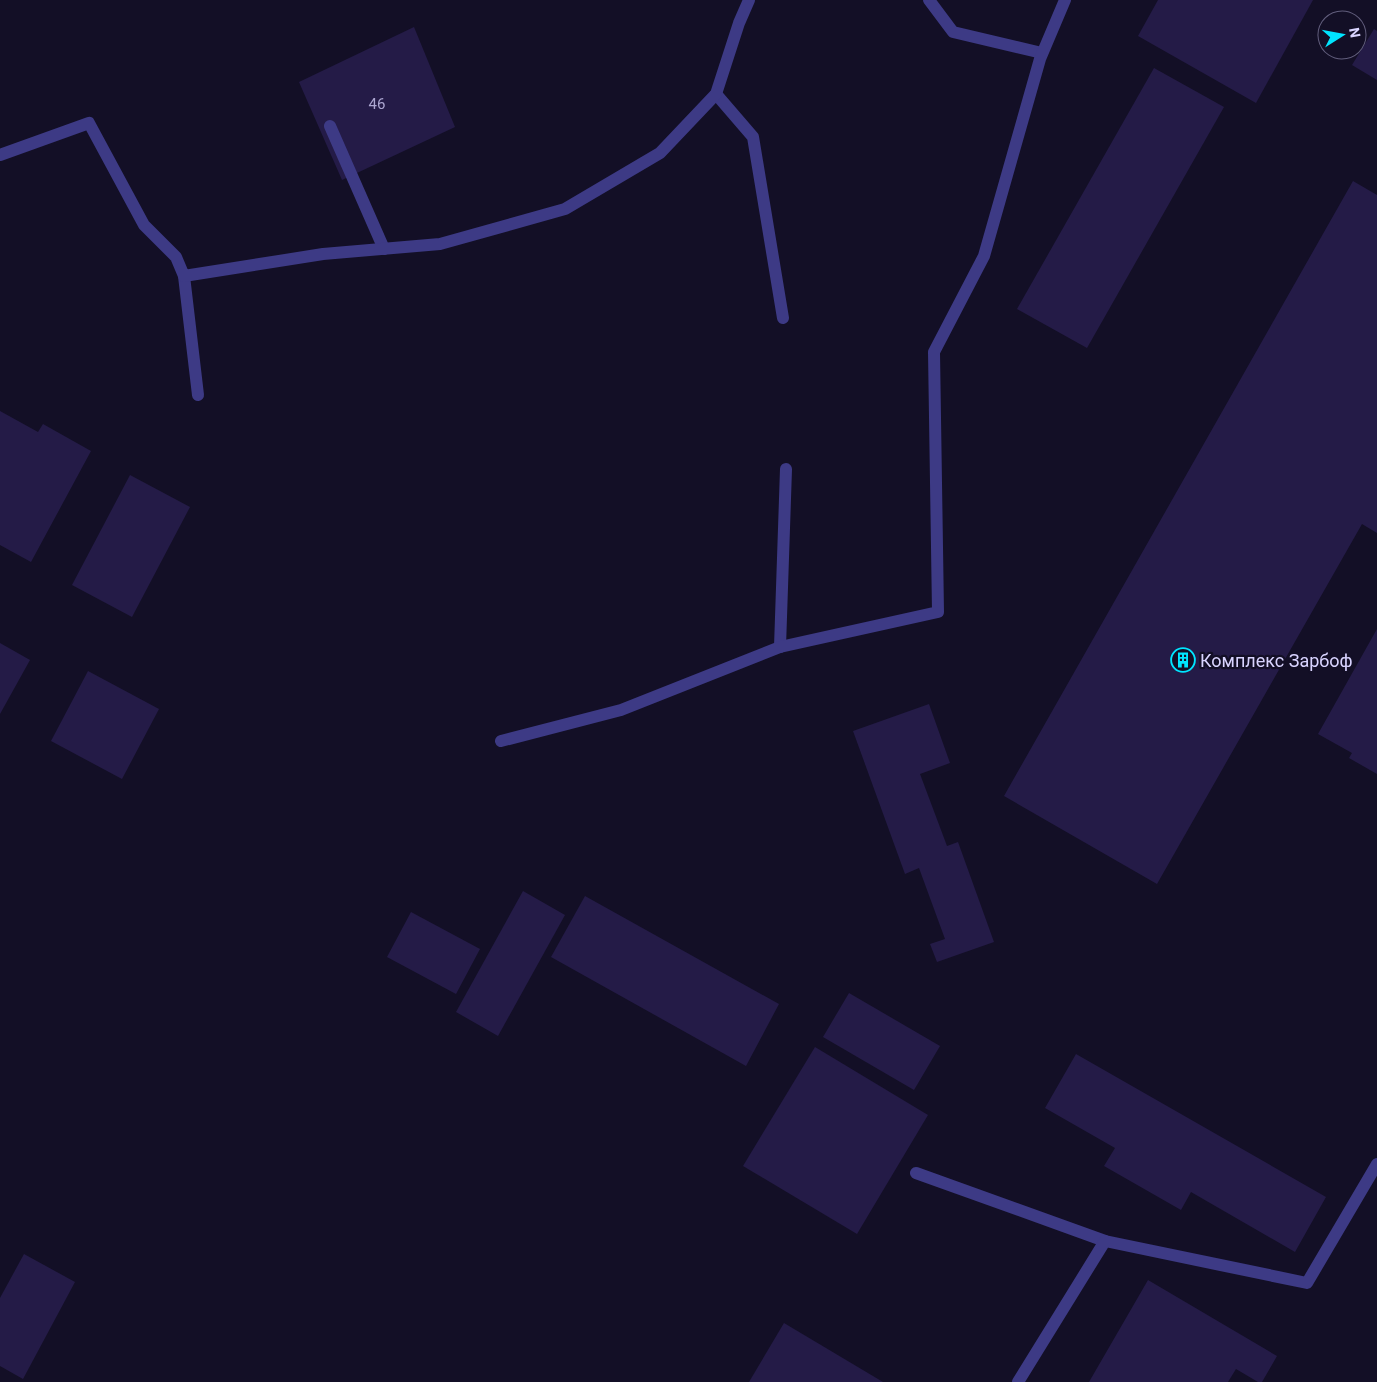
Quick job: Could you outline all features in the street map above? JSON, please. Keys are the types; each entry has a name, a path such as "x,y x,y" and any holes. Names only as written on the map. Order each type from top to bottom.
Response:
{"street":[{"path":"184,276 323,254 440,244 565,209 660,153 716,94 739,23 749,0"},
{"path":"930,0 953,32 1042,52"},
{"path":"502,741 621,710 780,647 938,612 934,352 984,256 1042,52 1066,0"},
{"path":"716,94 753,137 783,318"},
{"path":"0,155 89,123 144,225 176,257 184,276 198,395"},
{"path":"330,126 384,249"},
{"path":"780,647 786,469"},
{"path":"916,1173 1105,1241 1308,1283 1377,1164"},
{"path":"1018,1382 1105,1241"}],"building":[{"path":"1158,0 1313,0 1256,103 1138,36"},
{"path":"414,27 455,127 342,180 299,82"},
{"path":"1374,29 1377,31 1377,80 1352,65 1355,60 1367,60 1367,40"},
{"path":"1154,68 1224,107 1087,348 1017,309"},
{"name":"Комплекс Зарбоф","path":"1353,181 1377,195 1377,533 1362,524 1157,884 1004,796"},
{"path":"0,411 38,432 43,424 91,451 31,562 0,545"},
{"path":"130,475 190,507 132,617 72,585"},
{"path":"1377,629 1377,774 1349,758 1352,753 1318,734"},
{"path":"0,643 30,660 0,714"},
{"path":"88,671 159,709 122,779 51,741"},
{"path":"929,704 950,763 920,774 947,846 958,842 994,942 937,962 930,944 945,939 919,868 905,874 853,731"},
{"path":"523,891 565,915 498,1036 456,1012"},
{"path":"585,896 779,1004 746,1066 551,957"},
{"path":"411,912 480,949 456,994 387,957"},
{"path":"849,993 940,1046 914,1090 823,1037"},
{"path":"815,1047 928,1115 857,1234 743,1166"},
{"path":"1076,1054 1326,1197 1295,1252 1191,1192 1181,1210 1104,1166 1115,1148 1045,1108"},
{"path":"24,1254 75,1282 23,1379 0,1366 0,1298"},
{"path":"1148,1280 1277,1356 1262,1382 1258,1382 1236,1369 1228,1382 1089,1382"},
{"path":"784,1323 883,1382 749,1382"}],"place":[{"name":"Комплекс Зарбоф","path":"1183,660"}]}
